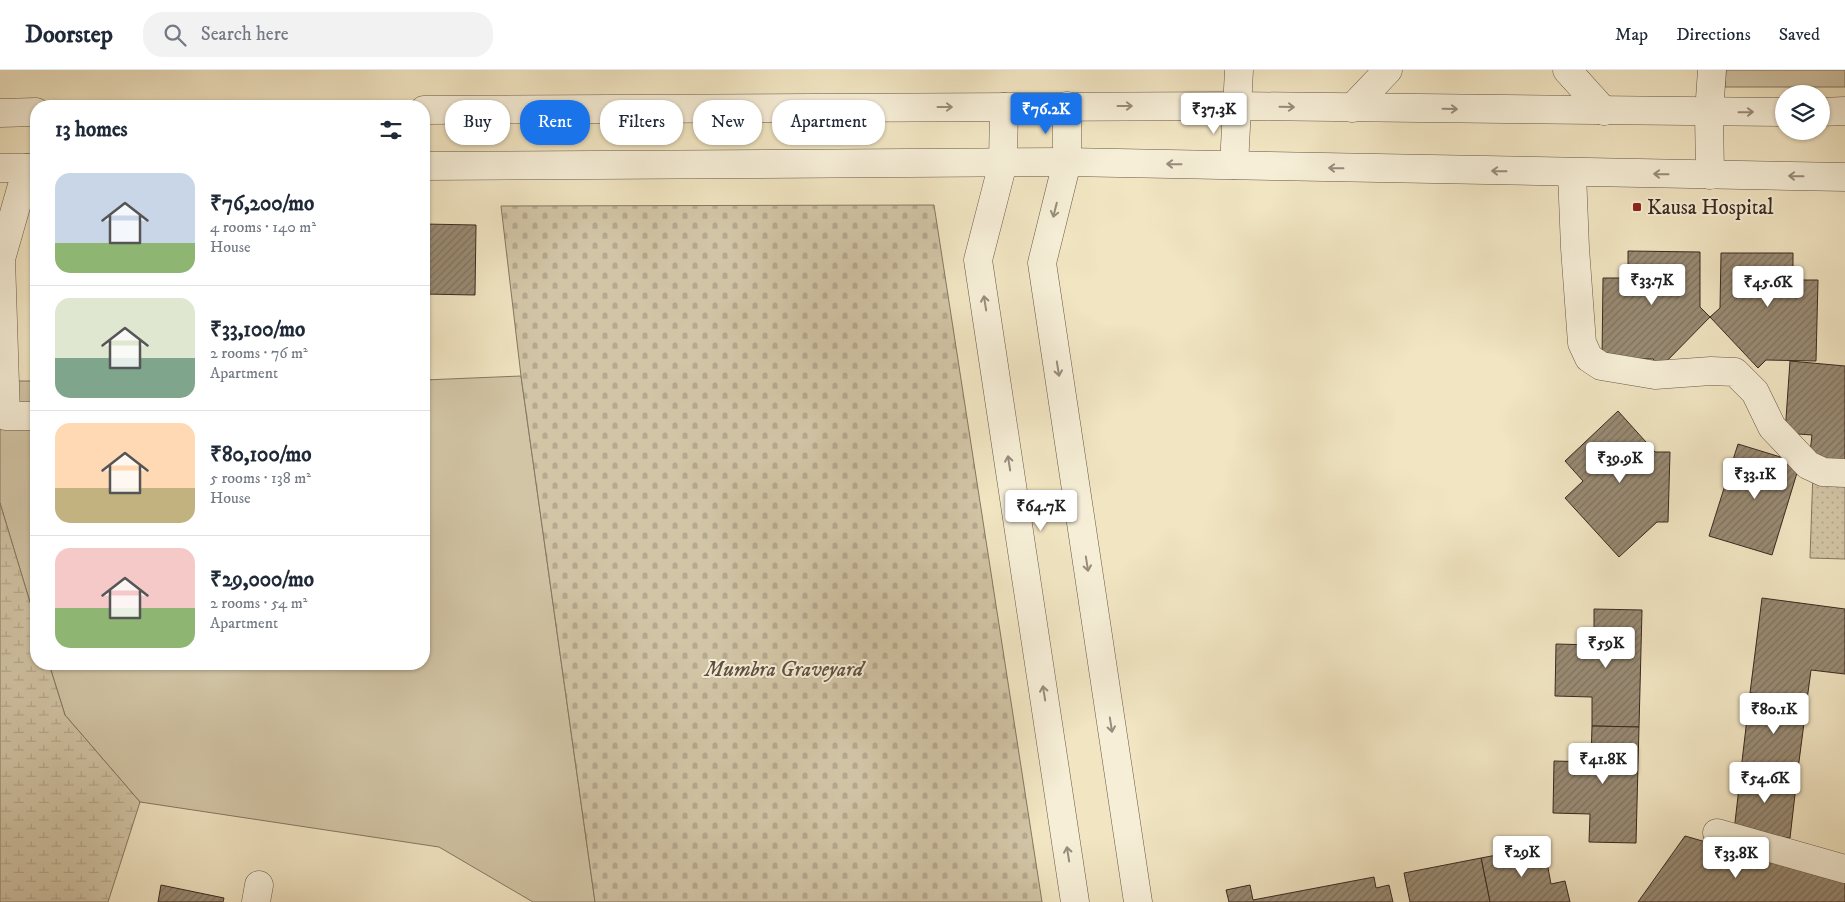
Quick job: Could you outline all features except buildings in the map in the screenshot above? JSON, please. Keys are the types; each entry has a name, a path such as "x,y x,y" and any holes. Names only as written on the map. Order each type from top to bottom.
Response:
{"street":[{"path":"1234,165 1239,70"},
{"path":"1352,108 1388,70"},
{"path":"1567,70 1604,111"},
{"path":"1710,175 1709,113 1712,70"},
{"path":"1004,106 1003,163 978,260 1075,902"},
{"path":"1067,106 1067,162 1042,262 1138,902"},
{"path":"430,110 1236,106 1709,113 1775,112"},
{"path":"1830,112 1845,111"},
{"path":"0,113 30,112"},
{"path":"430,166 1067,162 1845,177"},
{"path":"0,168 30,168"},
{"path":"1572,173 1582,343 1589,358 1601,366 1655,375 1711,371 1734,372 1755,392 1772,426 1808,465 1823,472 1845,473"},
{"path":"30,174 1,259 6,416 30,416"},
{"path":"1717,834 1845,869"}],"green space":[{"path":"1726,70 1845,70 1845,87 1830,87 1830,85 1775,85 1775,87 1725,87"},
{"name":"Mumbra Graveyard","path":"934,205 1042,902 595,902 521,376 501,206"},
{"path":"521,376 595,902 533,902 439,847 140,802 65,715 51,670 430,670 430,380"},
{"path":"0,381 30,381 30,602 0,503"},
{"path":"1813,471 1845,473 1845,559 1810,558"},
{"path":"0,503 30,602 30,670 51,670 65,715 140,802 108,902 0,902"}],"place":[{"name":"Kausa Hospital","path":"1637,207"}]}
